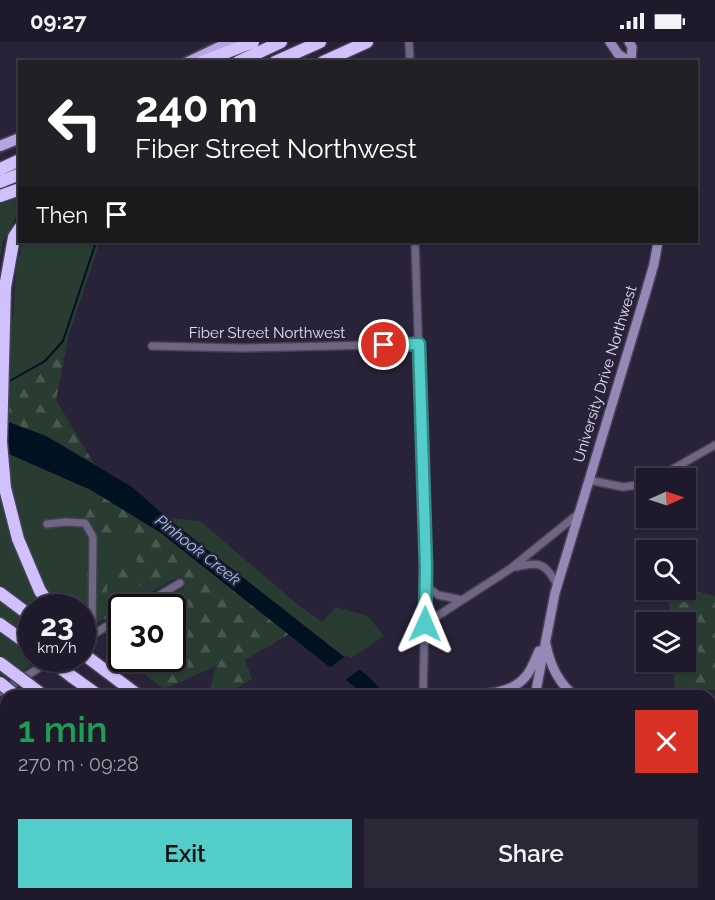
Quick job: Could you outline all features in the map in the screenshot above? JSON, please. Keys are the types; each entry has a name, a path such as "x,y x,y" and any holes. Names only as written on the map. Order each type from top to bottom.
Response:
{"highway":[{"path":"207,60 253,42"},
{"path":"242,60 281,42"},
{"path":"280,60 320,42"},
{"path":"299,60 326,42"},
{"path":"327,60 367,42"},
{"path":"0,169 18,161"},
{"path":"0,182 18,175"},
{"path":"0,196 18,190"},
{"path":"18,231 14,237 2,317 1,441 5,489 18,539 42,594"},
{"path":"0,594 18,607"},
{"path":"0,624 18,637"},
{"path":"96,658 106,669"},
{"path":"96,662 132,690"},
{"path":"0,663 36,690"},
{"path":"66,672 91,690"},
{"path":"71,676 86,690"}],"main road":[{"path":"192,60 230,42"},
{"path":"610,42 618,54 628,60"},
{"path":"629,42 632,47 631,60"},
{"path":"0,147 18,139"},
{"name":"University Drive Northwest","path":"545,638 557,585 651,275 658,243"},
{"path":"503,690 519,683 530,670 545,638"},
{"path":"536,690 545,638"},
{"path":"545,638 552,668 568,690"}],"street":[{"path":"409,42 410,60"},
{"path":"416,243 426,585 423,690"},
{"name":"Fiber Street Northwest","path":"152,346 242,348 419,344"},
{"path":"675,468 715,445"},
{"path":"589,480 623,487 636,485"},
{"path":"425,624 510,569 578,514"},
{"path":"47,524 85,523 93,537 92,594"},
{"path":"510,569 534,564 542,565 550,571 557,585"},
{"path":"162,594 180,583"},
{"path":"426,585 438,595 462,600"},
{"path":"3,690 32,672"}],"green space":[{"path":"18,197 18,213 3,242 0,258 0,204"},
{"path":"23,243 100,243 69,334 51,357 19,383 0,391 0,316 13,317 16,268"},
{"path":"69,334 56,400 94,464 46,436 0,419 0,391 20,381 38,367"},
{"path":"0,450 103,497 103,501 94,507 76,512 80,523 87,532 135,537 137,565 96,566 87,574 87,594 18,594 18,672 20,672 0,684"},
{"path":"103,497 161,533 289,634 245,660 252,679 233,690 211,690 216,666 164,689 141,672 186,672 186,594 174,594 184,588 184,581 175,579 149,590 134,583 125,590 118,585 107,583 107,618 96,623 96,594 87,594 87,574 96,566 137,565 134,537 87,532 74,518 76,512 94,507 103,501"},
{"path":"167,518 200,521 297,604 322,622 336,607 368,616 384,636 348,660"},
{"path":"175,579 148,594 108,594 107,618 106,583 118,585 134,583 149,590"},
{"path":"696,591 715,596 715,690 675,689 674,672 696,672 696,612 670,612 669,600 696,600"}],"water":[{"name":"Pinhook Creek","path":"0,419 46,436 132,487 167,518 343,656 381,690 358,690 161,533 91,490 0,450"}],"pier":[{"path":"347,655 362,668 344,681 328,669"}],"waterway":[{"path":"8,382 45,361 63,341 96,243"}],"route":[{"path":"384,345 419,344 426,567 425,624"}]}
